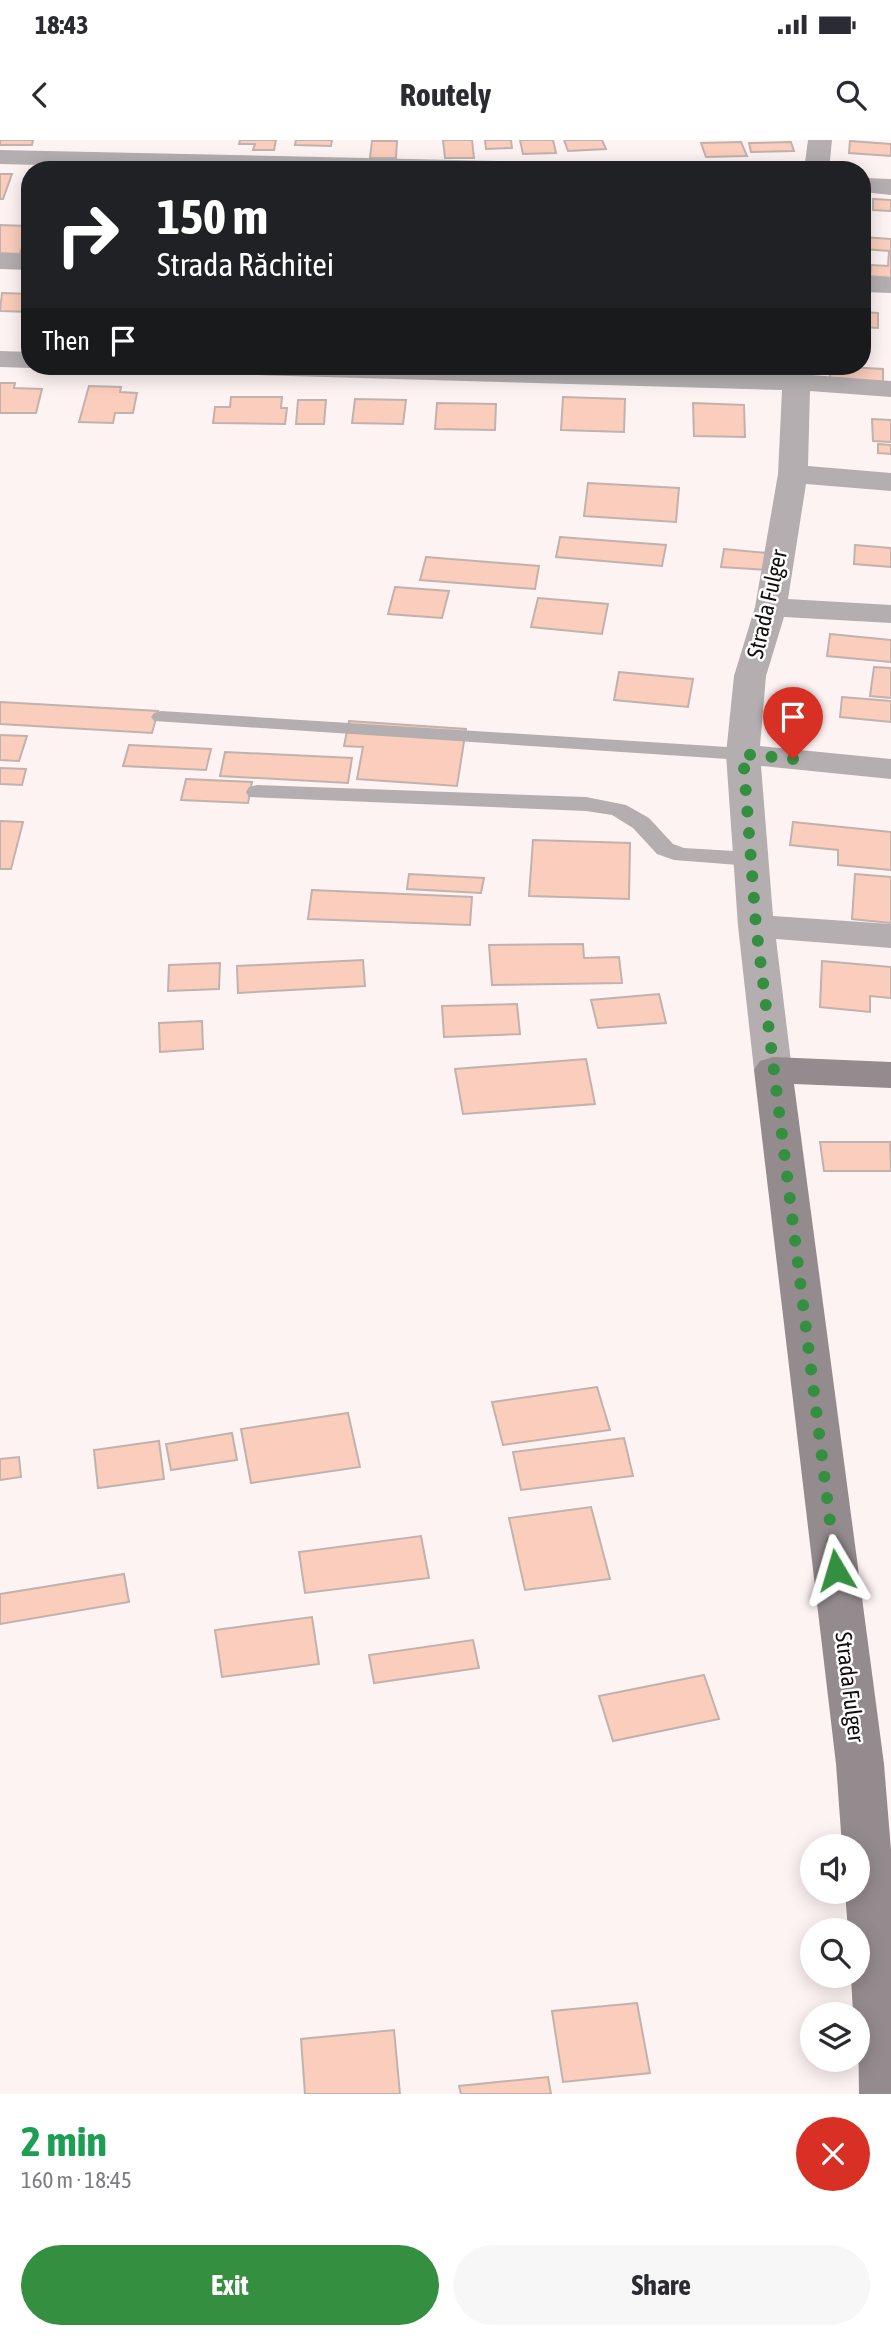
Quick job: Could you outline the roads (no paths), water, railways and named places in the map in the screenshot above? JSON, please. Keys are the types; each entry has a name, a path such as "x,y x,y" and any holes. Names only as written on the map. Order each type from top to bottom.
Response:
{"street":[{"path":"817,161 820,140"},
{"path":"0,157 183,161"},
{"path":"871,186 891,187"},
{"path":"0,261 21,262"},
{"path":"871,284 891,285"},
{"path":"0,359 21,360"},
{"name":"Strada Fulger","path":"796,375 793,474 771,607 750,676 743,754 756,926 773,1070 876,1765 885,2094"},
{"path":"802,375 891,389"},
{"path":"793,474 891,482"},
{"path":"771,607 891,614"},
{"path":"743,754 891,769"},
{"path":"756,926 891,936"},
{"path":"773,1070 891,1075"}],"lane":[{"path":"160,716 743,754"},
{"path":"257,792 586,804 618,810 641,823 665,849 682,855 751,859"}]}
